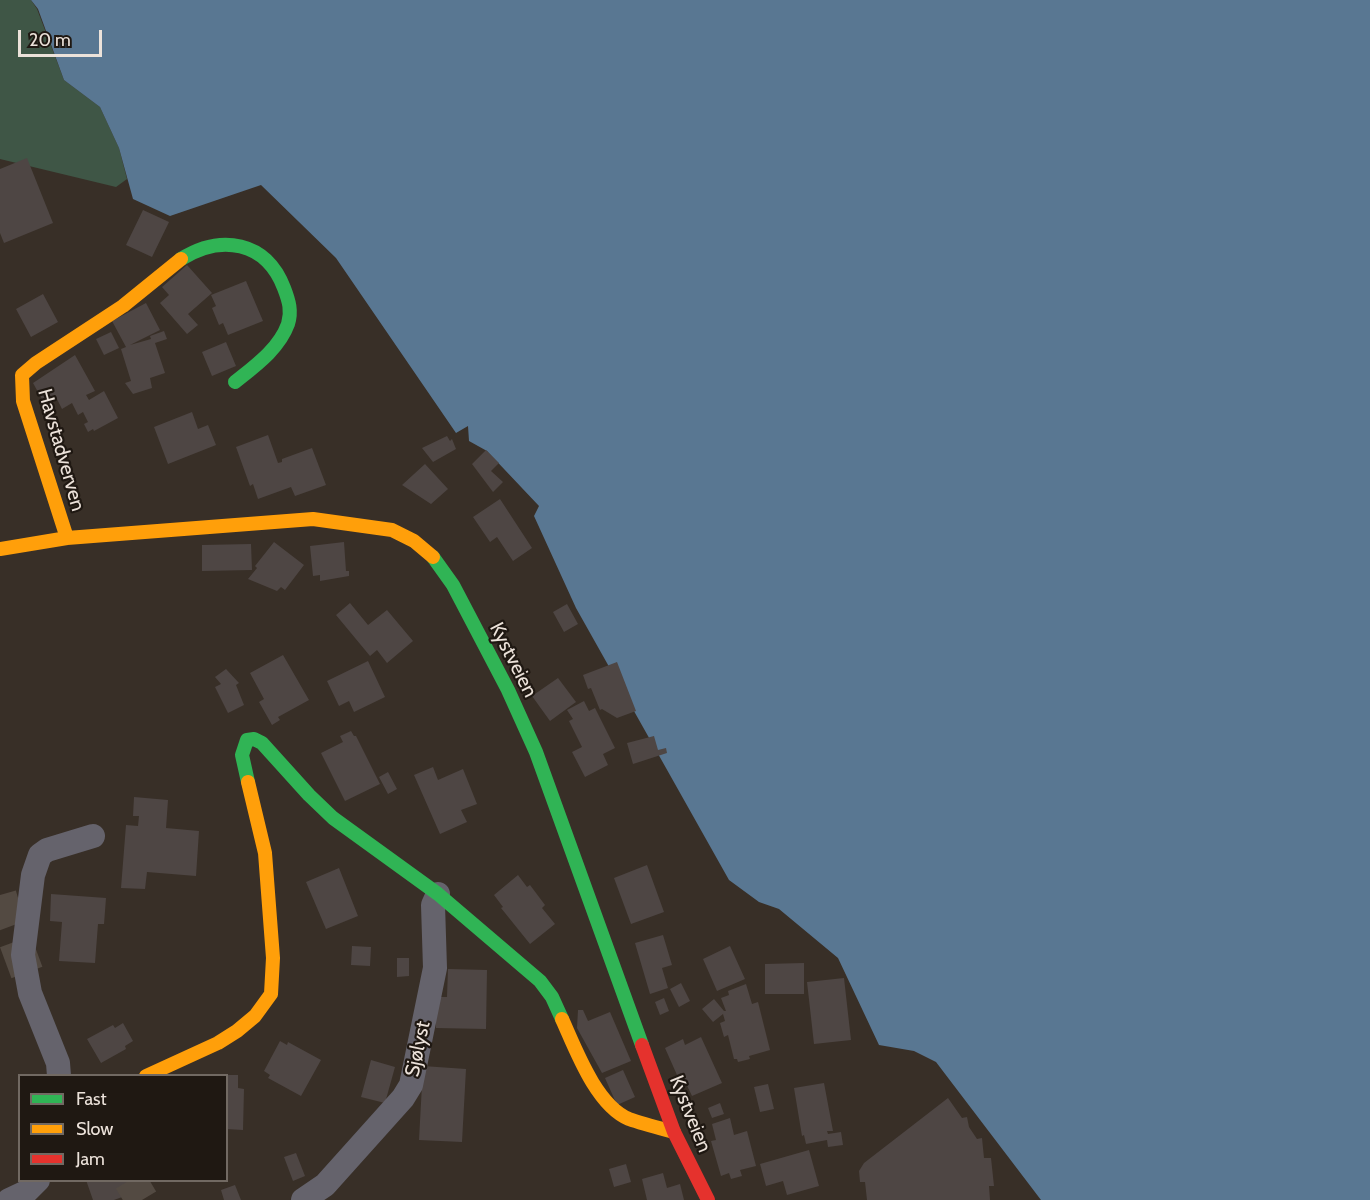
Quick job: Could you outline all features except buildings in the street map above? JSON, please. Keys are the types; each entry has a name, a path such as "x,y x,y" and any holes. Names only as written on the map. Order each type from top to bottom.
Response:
{"street":[{"name":"Havstadverven","path":"67,538 23,401 22,375 24,372 126,304 176,260 207,247 230,243 258,252 270,262 282,278 291,308 290,318 282,337 265,356 235,382"},
{"name":"Kystveien","path":"0,549 67,538 313,519 392,530 414,541 431,555 453,585 508,690 536,752 674,1132 708,1200"},
{"path":"150,1074 218,1043 237,1031 255,1017 271,994 273,958 265,853 242,755 247,740 254,739 262,743 333,818 438,894 540,981 552,997 581,1061 607,1104 627,1118 674,1132"},
{"path":"59,1074 58,1063 30,993 23,955 33,875 40,855 47,850 93,836"},
{"name":"Sjølyst","path":"303,1200 324,1185 403,1098 411,1085 435,968 433,905 438,894"},
{"path":"9,1200 26,1192 36,1182"}],"green space":[{"path":"0,0 31,0 37,9 64,80 100,107 119,148 127,179 116,187 0,159"}],"water":[{"path":"31,0 1370,0 1370,1200 1041,1200 936,1062 914,1051 879,1045 838,958 779,909 759,902 729,880 576,608 534,516 539,506 487,451 469,441 468,426 456,433 336,258 261,185 170,216 133,199 119,148 100,107 64,80 38,9"}],"tunnel":[{"path":"0,895 29,978"},
{"path":"131,1182 142,1200"}],"traffic: fast":[{"path":"181,259 211,246 241,246 266,260 276,272 284,288 290,310 284,333 266,356 235,382"},
{"path":"433,557 453,585 508,690 536,752 642,1045"},
{"path":"248,782 242,755 247,740 254,739 262,743 333,818 438,894 540,981 552,997 562,1019"}],"traffic: slow":[{"path":"67,538 23,401 22,375 36,363 123,306 181,259"},
{"path":"0,549 67,538 313,519 392,530 414,541 433,557"},
{"path":"150,1074 218,1043 237,1031 255,1016 271,994 273,958 265,853 248,782"},
{"path":"562,1019 588,1075 607,1102 629,1119 674,1132"}],"traffic: jam":[{"path":"642,1045 674,1132 708,1200"}]}
